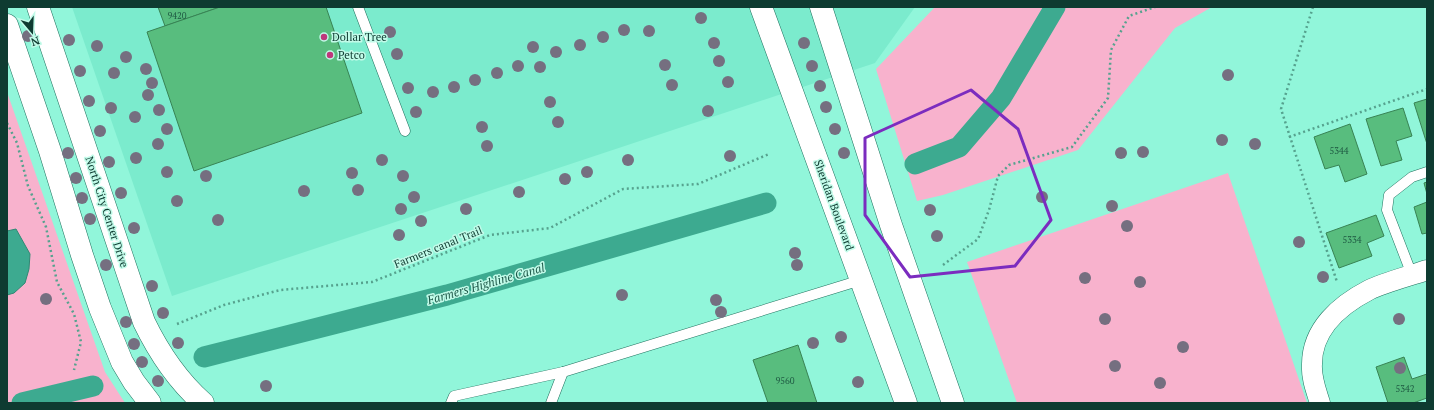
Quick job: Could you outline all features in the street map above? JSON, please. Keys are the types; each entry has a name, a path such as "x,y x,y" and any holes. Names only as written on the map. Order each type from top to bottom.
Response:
{"main road":[{"name":"North City Center Drive","path":"38,7 144,322 154,344 169,368 203,403"},
{"name":"Sheridan Boulevard","path":"761,7 906,403"},
{"path":"821,7 891,225 953,403"},
{"path":"7,25 100,308 122,362 134,382 150,403"}],"street":[{"path":"1320,403 1313,383 1312,364 1316,341 1326,324 1343,306 1370,290 1419,273"}],"lane":[{"path":"358,7 405,130"},
{"path":"1419,273 1388,210 1389,195 1412,177 1427,172"},
{"path":"451,403 454,396 563,372 861,280"},
{"path":"551,403 563,372"}],"path":[{"path":"943,265 978,239 989,210 998,176 1009,165 1072,147 1108,98 1111,50 1129,16 1155,7"},
{"path":"1312,7 1281,109 1337,282"},
{"path":"1289,137 1427,89"},
{"path":"7,123 17,143 28,186 46,227 57,282 74,314 81,342 74,370"},
{"name":"Farmers canal Trail","path":"177,324 224,305 280,290 372,282 490,234 550,228 623,189 698,184 769,154"}],"highlighted area":[{"path":"971,90 1018,129 1051,220 1015,266 910,277 865,215 865,138"}],"shaded area":[{"path":"72,7 915,7 875,63 172,296"},
{"path":"935,7 1212,7 1175,28 1078,150 943,195 917,201 876,69"},
{"path":"7,92 105,372 125,403 7,403"},
{"path":"1228,173 1307,403 1017,403 967,262"},
{"path":"16,229 30,254 29,269 25,283 14,293 7,295 7,231"}],"building":[{"path":"158,7 220,7 165,26"},
{"path":"220,7 326,7 362,113 194,171 147,32"},
{"path":"1427,99 1427,144 1414,103"},
{"path":"1403,108 1412,136 1396,141 1402,160 1381,166 1366,119"},
{"path":"1350,124 1367,174 1345,182 1339,165 1325,169 1314,137"},
{"path":"1427,182 1427,194 1424,183"},
{"path":"1427,202 1427,233 1422,234 1414,207"},
{"path":"1376,215 1384,236 1367,243 1372,256 1339,268 1326,233"},
{"path":"798,345 817,403 768,403 753,360"},
{"path":"1404,357 1412,379 1427,374 1427,398 1413,403 1388,403 1376,367"}],"waterway":[{"name":"Farmers Highline Canal","path":"915,164 959,147 1001,98 1055,7"},
{"name":"Farmers Highline Canal","path":"204,357 447,295 766,203"},
{"name":"Farmers Highline Canal","path":"22,403 93,386"}],"place":[{"name":"Dollar Tree","path":"324,37"},
{"name":"Petco","path":"330,55"}]}
